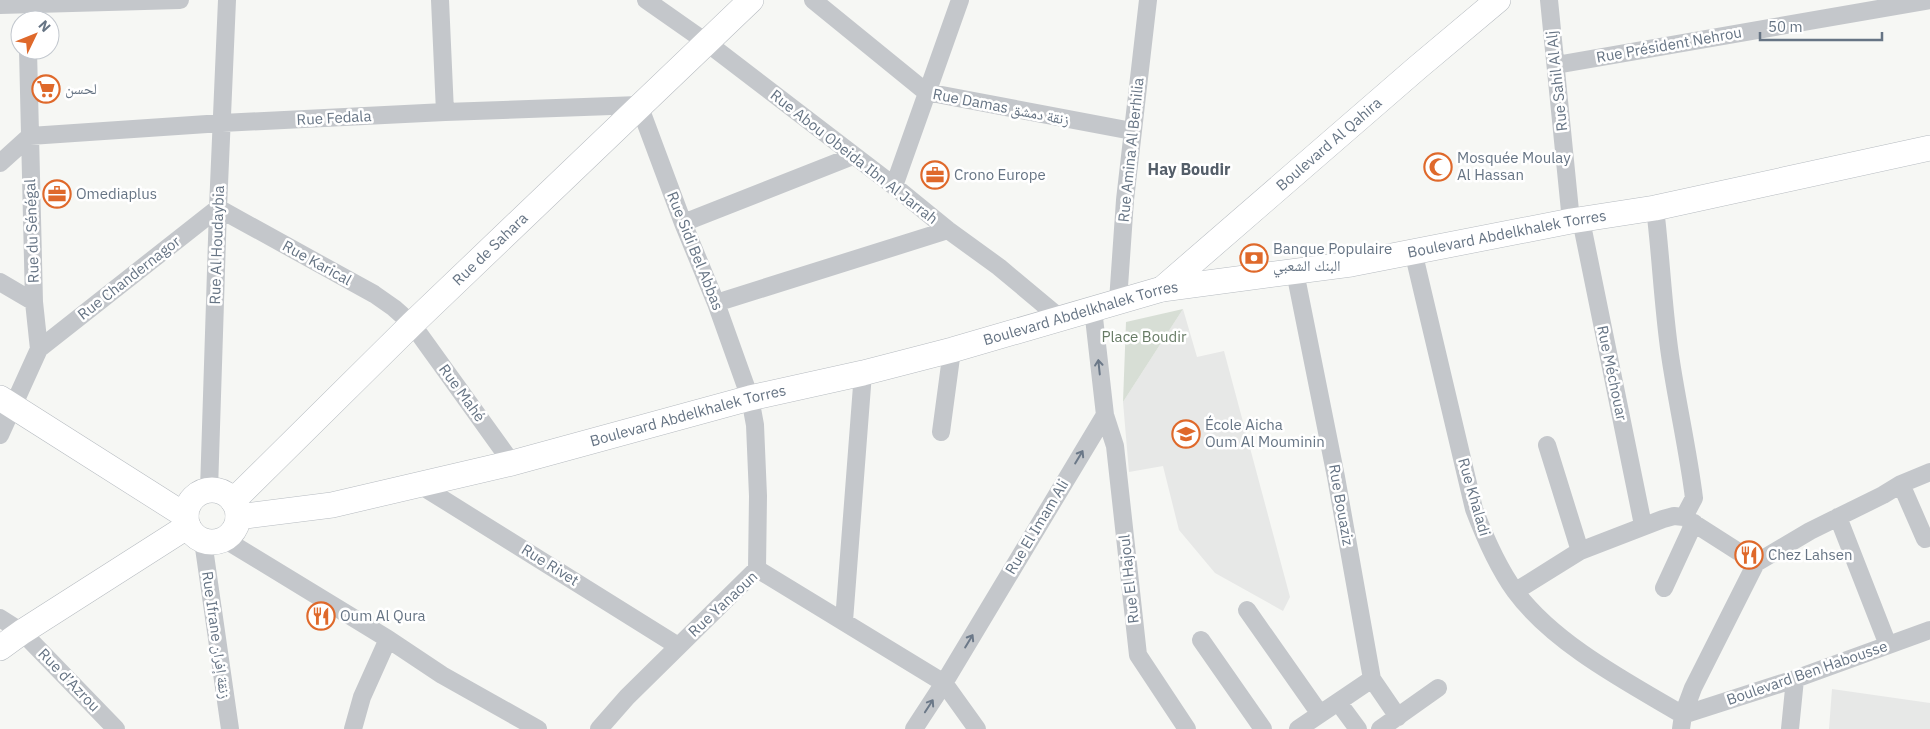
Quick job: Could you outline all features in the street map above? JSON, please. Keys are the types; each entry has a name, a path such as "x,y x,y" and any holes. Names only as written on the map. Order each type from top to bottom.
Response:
{"main road":[{"name":"Rue de Sahara","path":"236,509 412,324 751,0"},
{"name":"Boulevard Al Qahira","path":"1162,289 1498,0"},
{"name":"Boulevard Abdelkhalek Torres","path":"236,509 332,505 512,463 750,398 863,373 952,350 1162,289 1351,264 1413,251 1655,208 1930,148"},
{"path":"6,402 200,530"},
{"path":"0,648 22,632 200,530 234,530 236,509 226,494 216,490 209,490 196,496 187,508 200,530"}],"street":[{"path":"0,5 27,8 180,0"},
{"name":"Rue Al Houdaybia","path":"209,490 227,0"},
{"path":"440,0 444,112"},
{"name":"Rue Abou Obeida Ibn Al Jarrah","path":"646,0 706,42 894,186 948,230 999,267 1060,318"},
{"name":"Rue Damas زنقة دمشق","path":"813,0 926,92 1132,131"},
{"path":"894,186 960,0"},
{"name":"Rue Amina Al Berhilia","path":"1118,301 1132,131 1150,0"},
{"name":"Rue Sahil Al Alj","path":"1550,0 1556,65 1576,221"},
{"name":"Rue Président Nehrou","path":"1556,65 1930,0"},
{"name":"Rue du Sénégal","path":"28,60 34,302 39,348"},
{"name":"Rue Fedala","path":"30,136 222,123 639,105"},
{"name":"Rue Sidi Bel Abbas","path":"639,105 683,223 716,303 750,398 755,425 758,496 757,569"},
{"path":"0,163 30,136"},
{"path":"683,223 853,156"},
{"name":"Rue Karical","path":"218,208 374,294 412,324"},
{"name":"Rue Chandernagor","path":"39,348 218,208"},
{"path":"1655,208 1670,355 1694,498 1689,520 1664,588"},
{"name":"Rue Méchouar","path":"1576,221 1643,525"},
{"path":"716,303 948,230"},
{"name":"Rue Khaladi","path":"1413,251 1474,509 1495,558 1516,591 1534,612 1580,652 1682,722"},
{"name":"Rue Bouaziz","path":"1296,272 1336,477 1372,678"},
{"path":"0,282 34,302"},
{"path":"1093,309 1104,415"},
{"name":"Rue Mahé","path":"412,324 512,463"},
{"path":"0,435 6,402 39,348"},
{"path":"942,432 952,350"},
{"path":"844,621 863,373"},
{"name":"Rue El Imam Ali","path":"914,729 944,683 1104,415"},
{"name":"Rue El Hajoul","path":"1104,415 1115,446 1138,655 1187,729"},
{"path":"1547,445 1580,551"},
{"path":"1682,722 1693,688 1756,563 1810,531 1883,495 1901,484 1930,472"},
{"name":"Rue Rivet","path":"420,484 678,646"},
{"path":"1901,484 1925,539"},
{"path":"1516,591 1580,551 1643,525 1674,516 1689,520 1756,563"},
{"path":"1838,517 1888,644"},
{"path":"200,530 388,639 442,675 538,729"},
{"name":"Rue Ifrane زنقة إفران","path":"200,530 230,729"},
{"name":"Rue Yanaoun","path":"599,729 627,697 757,569 944,683"},
{"path":"1247,610 1320,714"},
{"name":"Rue d’Azrou","path":"0,618 22,632 116,729"},
{"name":"Boulevard Ben Habousse","path":"1682,722 1930,630"},
{"path":"353,729 364,691 388,639"},
{"path":"1201,640 1262,729"},
{"path":"1298,729 1372,678 1398,717"},
{"path":"1790,729 1795,679"},
{"path":"944,683 977,729"},
{"path":"1380,729 1438,688"},
{"path":"1338,702 1358,729"}],"shaded area":[{"name":"École Aicha Oum Al Mouminin","path":"1183,309 1197,357 1224,351 1290,597 1283,611 1215,573 1179,530 1163,466 1129,472 1123,402"},
{"path":"1832,689 1930,703 1930,729 1829,729"}],"green space":[{"name":"Place Boudir","path":"1183,309 1123,402 1126,322"}],"place":[{"name":"لحسن","path":"46,89"},
{"name":"Mosquée Moulay Al Hassan","path":"1438,167"},
{"name":"Crono Europe","path":"935,175"},
{"name":"Omediaplus","path":"57,194"},
{"name":"Banque Populaire البنك الشعبي","path":"1254,258"},
{"name":"École Aicha Oum Al Mouminin","path":"1186,434"},
{"name":"Chez Lahsen","path":"1749,555"},
{"name":"Oum Al Qura","path":"321,616"}],"district":[{"name":"Hay Boudir","path":"1189,169"}]}
